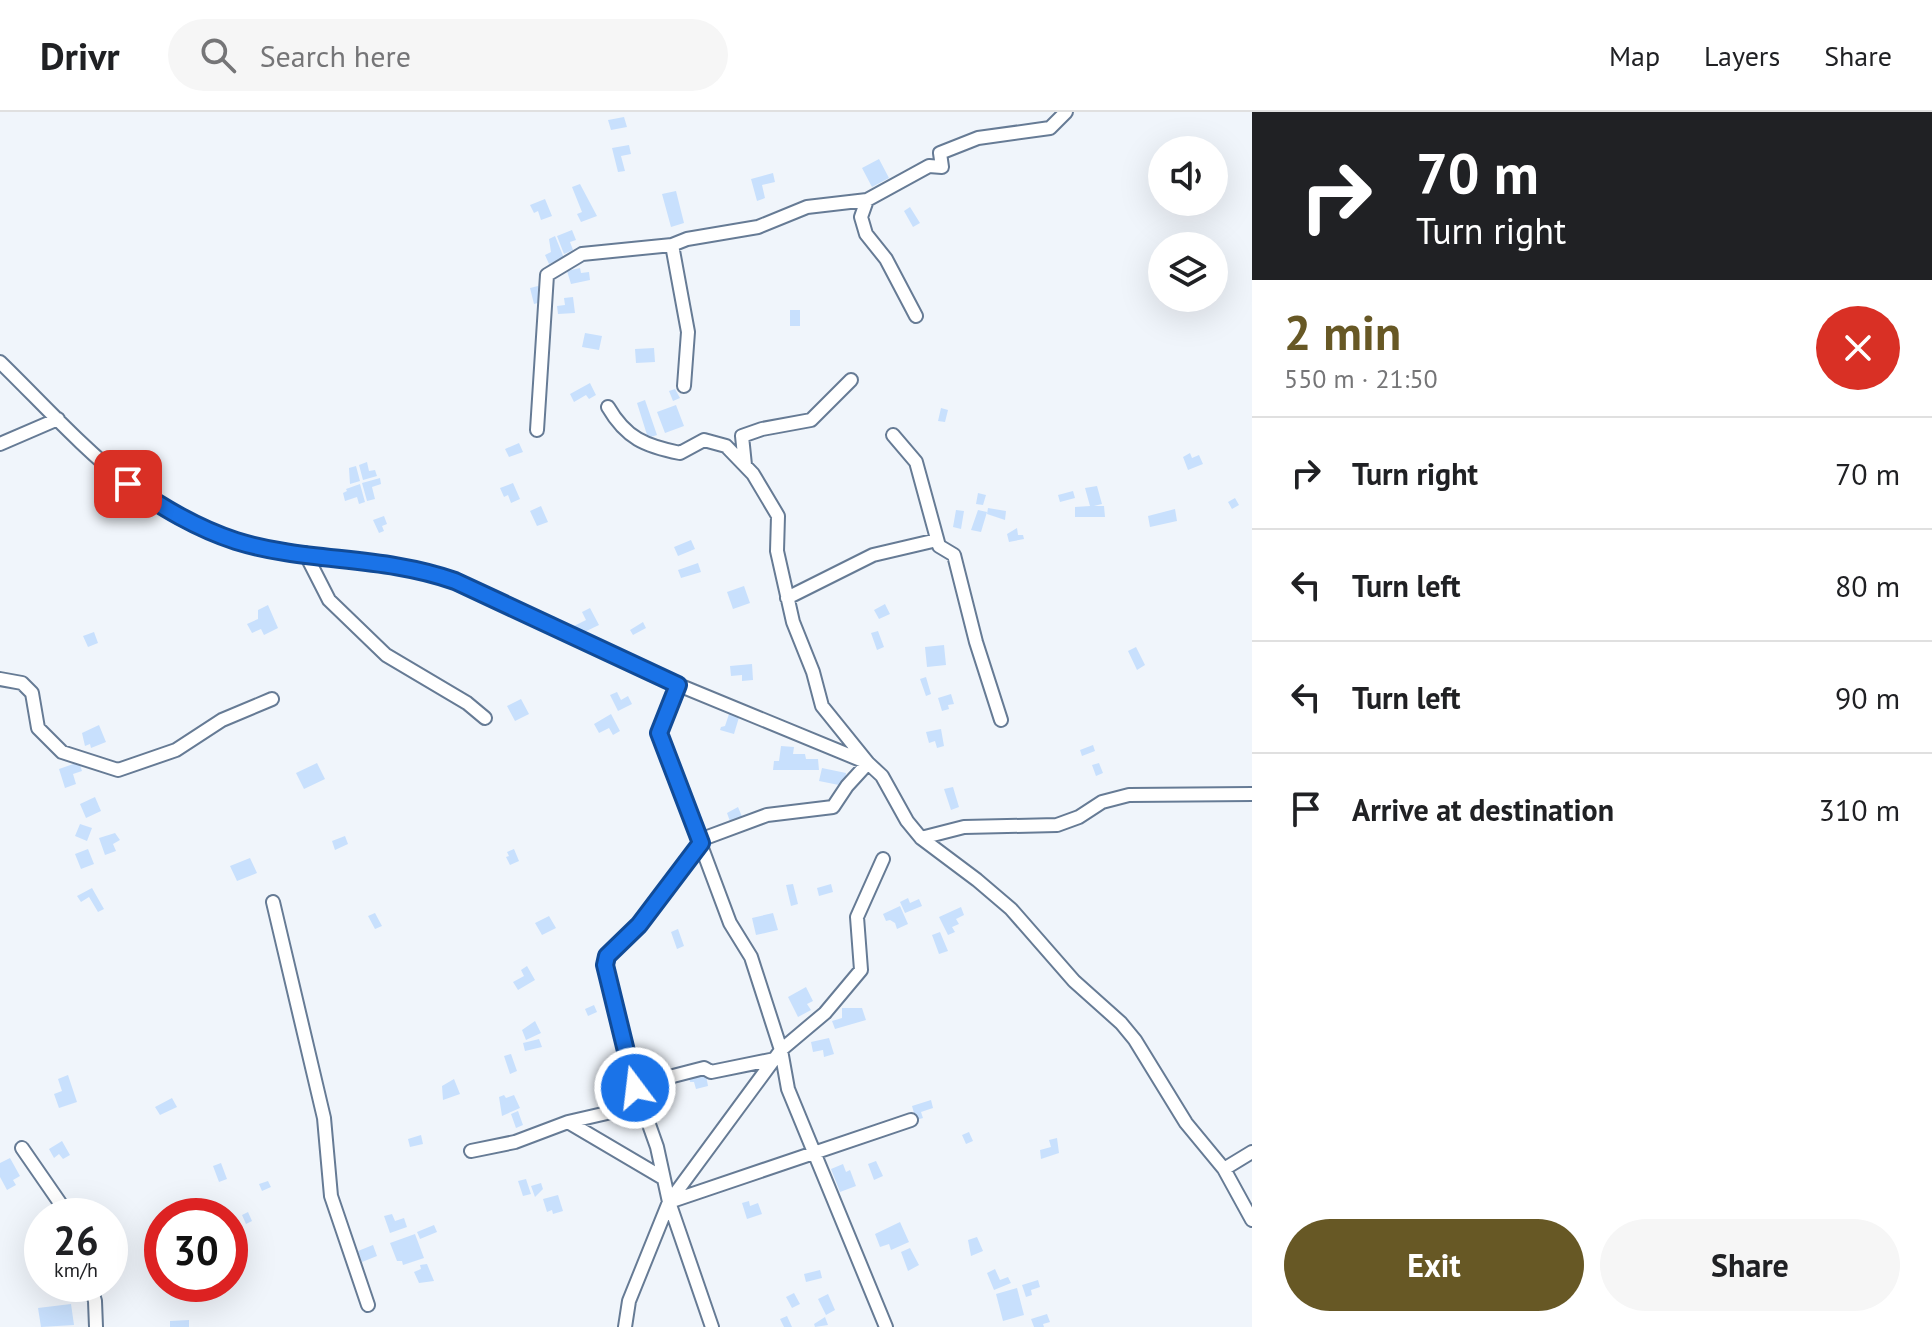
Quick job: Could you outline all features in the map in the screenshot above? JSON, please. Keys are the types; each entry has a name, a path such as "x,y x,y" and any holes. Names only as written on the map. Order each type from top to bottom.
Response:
{"street":[{"path":"537,430 547,275 582,254 672,245 687,239 758,227 807,207 867,200 929,166 942,167 940,153 978,138 1050,128 1066,112"},
{"path":"867,200 861,217 866,234 886,259 916,316"},
{"path":"672,245 688,332 684,386"},
{"path":"0,362 128,484 180,518 237,541 422,569 455,581 678,685 868,763"},
{"path":"745,466 742,436 811,420 851,380"},
{"path":"608,407 620,427 650,447 680,453 704,440 726,446 745,466 778,516 777,551 787,598 822,706 882,776 907,821 921,838 1011,909 1074,981 1121,1023 1135,1040 1186,1123 1224,1169 1252,1220"},
{"path":"0,444 58,419"},
{"path":"893,435 916,462 939,546 954,555 976,642 1001,720"},
{"path":"787,598 873,555 937,540"},
{"path":"305,553 329,600 386,655 467,703 485,718"},
{"path":"0,679 22,683 32,693 38,728 62,752 118,770 176,750 222,720 272,699"},
{"path":"678,685 659,733 730,923 751,957 788,1089 886,1327"},
{"path":"712,1327 669,1202 657,1147 635,1089 609,989 605,965 607,956 639,925 701,843 714,833 767,815 833,807 868,763"},
{"path":"921,838 964,827 1057,825 1079,817 1102,802 1129,795 1252,794"},
{"path":"625,1327 629,1301 669,1202 778,1054 825,1013 861,970 857,917 883,859"},
{"path":"273,902 324,1118 331,1196 368,1305"},
{"path":"635,1089 658,1086 673,1076 704,1068 711,1072 778,1054"},
{"path":"471,1151 515,1142 568,1122 642,1105"},
{"path":"669,1202 911,1120"},
{"path":"568,1122 663,1178"},
{"path":"22,1148 57,1198"},
{"path":"1224,1169 1252,1152"},
{"path":"95,1302 96,1327"}],"building":[{"path":"624,117 627,127 611,130 608,120"},
{"path":"629,145 631,154 621,156 625,171 618,172 612,148"},
{"path":"879,159 889,178 872,187 862,168"},
{"path":"773,173 775,182 762,185 765,198 757,201 751,179"},
{"path":"580,184 597,216 581,222 577,214 582,212 572,187"},
{"path":"676,191 684,223 671,227 662,194"},
{"path":"545,199 552,216 541,220 538,211 534,213 530,205"},
{"path":"910,207 920,223 913,227 904,211"},
{"path":"572,230 576,240 570,242 573,250 564,254 557,236"},
{"path":"555,236 564,258 549,264 545,255 551,252 549,239"},
{"path":"580,268 581,273 589,272 590,280 571,284 567,271"},
{"path":"538,286 542,302 534,304 530,288"},
{"path":"573,297 575,313 558,314 557,306 565,305 564,298"},
{"path":"790,310 800,310 800,326 790,326"},
{"path":"585,333 602,336 599,350 582,347"},
{"path":"654,348 655,362 636,363 635,349"},
{"path":"590,383 596,395 589,399 586,395 574,402 570,394"},
{"path":"675,389 680,398 673,401 669,391"},
{"path":"645,400 657,435 648,438 637,403"},
{"path":"676,405 684,426 665,433 657,412"},
{"path":"941,408 948,410 945,422 938,421"},
{"path":"519,443 523,452 509,457 505,449"},
{"path":"1190,453 1192,458 1199,455 1203,464 1188,470 1183,457"},
{"path":"367,462 369,471 375,470 377,476 363,480 359,465"},
{"path":"356,466 360,481 350,484 349,468"},
{"path":"380,478 381,484 372,487 375,499 367,501 362,483"},
{"path":"513,483 520,499 511,503 500,488"},
{"path":"360,484 365,502 359,504 357,497 345,501 343,493 346,489"},
{"path":"1097,486 1102,504 1094,506 1104,506 1105,517 1075,517 1075,507 1090,506 1085,488"},
{"path":"1073,491 1075,498 1060,502 1058,495"},
{"path":"978,493 986,495 983,505 976,504"},
{"path":"1235,498 1239,505 1232,509 1228,502"},
{"path":"541,506 548,522 537,526 530,511"},
{"path":"988,508 1006,511 1005,520 987,514"},
{"path":"1175,509 1177,521 1150,527 1148,516"},
{"path":"956,510 964,511 961,529 953,527"},
{"path":"978,510 987,512 981,532 971,530"},
{"path":"384,516 387,524 382,526 384,531 379,533 373,520"},
{"path":"1017,528 1018,535 1023,535 1024,539 1009,542 1007,534"},
{"path":"691,540 695,549 678,556 674,547"},
{"path":"698,563 701,572 681,578 678,570"},
{"path":"744,586 750,603 733,609 727,592"},
{"path":"885,604 890,614 879,619 874,610"},
{"path":"268,605 278,628 264,635 261,629 252,633 247,624 258,619 258,610"},
{"path":"590,608 599,625 574,637 570,628 586,620 582,612"},
{"path":"643,622 646,628 633,635 630,630"},
{"path":"878,631 884,647 877,650 871,633"},
{"path":"94,632 98,643 88,647 83,636"},
{"path":"944,645 946,665 927,667 925,647"},
{"path":"1136,647 1145,665 1137,670 1128,651"},
{"path":"752,664 753,680 742,681 742,675 731,676 730,666"},
{"path":"926,677 931,694 926,696 920,679"},
{"path":"617,692 621,700 628,696 632,704 618,711 610,695"},
{"path":"951,694 954,704 942,711 938,698"},
{"path":"521,699 529,714 515,721 507,706"},
{"path":"730,711 740,714 734,734 720,730 725,726"},
{"path":"611,714 620,731 613,735 609,728 599,733 594,724"},
{"path":"99,725 106,742 91,748 90,744 85,746 82,733"},
{"path":"941,729 944,746 937,748 935,741 929,743 926,732"},
{"path":"1093,745 1095,751 1082,756 1080,750"},
{"path":"781,746 794,747 793,754 805,754 806,759 818,759 819,770 773,770 774,761 779,761"},
{"path":"79,762 82,771 73,774 76,784 65,788 59,769"},
{"path":"317,763 325,779 304,789 296,773"},
{"path":"1099,763 1103,773 1096,776 1092,765"},
{"path":"822,768 846,773 844,786 819,781"},
{"path":"953,787 959,807 951,810 944,789"},
{"path":"95,797 101,811 86,818 80,804"},
{"path":"738,807 743,819 731,824 727,813"},
{"path":"80,824 92,828 87,841 75,836"},
{"path":"115,833 120,840 113,844 116,851 105,855 99,838"},
{"path":"345,836 348,844 335,850 332,841"},
{"path":"88,849 94,864 81,869 75,854"},
{"path":"514,849 519,861 510,865 507,852"},
{"path":"250,858 257,873 237,881 230,866"},
{"path":"793,884 798,904 791,906 786,885"},
{"path":"831,884 833,892 819,896 817,888"},
{"path":"92,888 104,909 98,912 89,897 81,902 77,896"},
{"path":"908,898 910,903 919,899 922,906 905,913 900,902"},
{"path":"900,906 908,924 897,929 895,923 886,921 883,914"},
{"path":"961,907 964,915 956,919 959,924 952,927 955,932 948,935 939,917"},
{"path":"375,913 382,926 375,929 368,916"},
{"path":"773,913 778,930 756,935 752,918"},
{"path":"549,916 556,928 542,935 535,923"},
{"path":"678,929 684,946 677,949 671,932"},
{"path":"940,932 948,951 939,954 932,935"},
{"path":"527,966 535,980 518,990 513,982 524,976 521,970"},
{"path":"806,987 813,1001 807,1004 811,1010 798,1017 788,997"},
{"path":"594,1005 597,1012 588,1016 585,1009"},
{"path":"842,1008 862,1008 866,1020 835,1029 832,1021 842,1018"},
{"path":"535,1021 541,1033 526,1040 522,1030"},
{"path":"829,1038 834,1054 824,1057 823,1050 813,1052 811,1042"},
{"path":"539,1039 542,1047 525,1051 523,1043"},
{"path":"511,1054 517,1071 510,1074 504,1056"},
{"path":"705,1070 708,1086 696,1089 688,1074"},
{"path":"68,1075 77,1102 59,1108 54,1094 62,1091 58,1079"},
{"path":"454,1079 460,1094 443,1100 442,1086"},
{"path":"504,1095 506,1098 514,1095 520,1108 502,1116 499,1097"},
{"path":"172,1098 177,1107 160,1115 155,1107"},
{"path":"931,1100 933,1108 921,1112 923,1118 916,1120 912,1106"},
{"path":"518,1111 523,1125 516,1128 511,1114"},
{"path":"969,1132 973,1141 966,1144 962,1135"},
{"path":"421,1135 423,1144 410,1147 408,1139"},
{"path":"1057,1138 1059,1153 1041,1159 1040,1150 1051,1147 1049,1140"},
{"path":"62,1141 70,1155 63,1159 59,1154 54,1158 49,1149"},
{"path":"10,1158 20,1176 13,1180 16,1185 7,1190 0,1177 0,1163"},
{"path":"876,1161 883,1176 874,1180 868,1164"},
{"path":"221,1163 227,1179 219,1182 213,1166"},
{"path":"843,1164 846,1172 850,1170 856,1186 840,1192 831,1169"},
{"path":"526,1179 531,1194 523,1196 518,1181"},
{"path":"268,1181 271,1187 262,1191 259,1184"},
{"path":"541,1183 543,1189 535,1197 531,1186"},
{"path":"558,1195 563,1211 547,1212 543,1199"},
{"path":"749,1201 750,1206 758,1203 762,1214 747,1219 742,1203"},
{"path":"392,1214 395,1221 404,1218 407,1227 390,1233 384,1216"},
{"path":"900,1222 909,1242 891,1250 889,1244 880,1247 875,1234"},
{"path":"434,1225 437,1232 420,1239 417,1232"},
{"path":"415,1234 424,1258 403,1265 402,1261 397,1261 390,1243"},
{"path":"977,1237 983,1251 971,1256 968,1240"},
{"path":"373,1245 377,1256 362,1262 358,1251"},
{"path":"910,1248 919,1265 908,1271 901,1252"},
{"path":"427,1264 434,1281 419,1283 414,1272 421,1269 420,1265"},
{"path":"995,1269 1000,1280 1008,1277 1011,1283 994,1290 987,1273"},
{"path":"820,1270 822,1278 806,1282 804,1274"},
{"path":"1038,1280 1040,1287 1031,1290 1032,1295 1026,1297 1022,1285"},
{"path":"1017,1288 1024,1315 1003,1321 996,1294"},
{"path":"794,1293 800,1304 792,1308 786,1297"},
{"path":"828,1294 835,1310 826,1315 818,1299"},
{"path":"71,1304 74,1325 41,1327 38,1308"},
{"path":"1047,1314 1050,1322 1043,1324 1044,1327 1034,1327 1031,1319"},
{"path":"787,1316 792,1327 784,1327 780,1319"},
{"path":"825,1317 828,1325 815,1327 814,1324"},
{"path":"189,1320 189,1327 170,1327 170,1321"}],"route":[{"path":"128,484 180,518 237,541 422,569 455,581 678,685 659,733 701,843 639,925 607,956 605,965 635,1088"}]}
